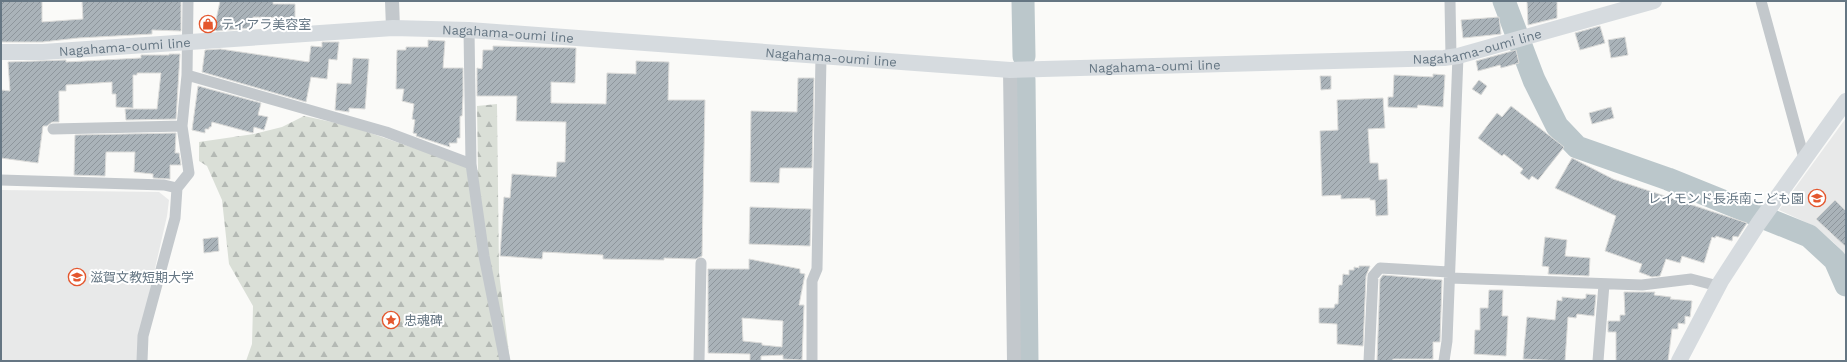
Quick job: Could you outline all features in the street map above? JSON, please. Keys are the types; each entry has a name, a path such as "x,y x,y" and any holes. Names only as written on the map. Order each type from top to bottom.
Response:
{"main road":[{"name":"Nagahama-oumi line","path":"1,52 43,52 394,28 469,30 1010,70 1454,56 1654,1"},
{"path":"1679,361 1718,286 1758,224 1846,101"}],"street":[{"path":"142,361 143,336 175,218 177,188 189,173 182,126 187,75 188,1"},
{"path":"392,1 394,28"},
{"path":"1444,361 1450,275 1454,56 1450,1"},
{"path":"1761,1 1804,158"},
{"path":"469,30 471,164 484,256 505,361"},
{"path":"812,361 812,281 817,269 821,57"},
{"path":"1010,70 1014,361"},
{"path":"187,75 408,140 471,164"},
{"path":"53,129 182,126"},
{"path":"1,180 164,185 177,188"},
{"path":"699,361 701,263"},
{"path":"1369,361 1373,276 1380,268 1450,275 1604,284 1642,285 1691,279 1718,286"},
{"path":"1598,361 1604,284"}],"shaded area":[{"name":"レイモンド長浜南こども園","path":"1846,118 1845,254 1814,226 1779,210"},
{"name":"滋賀文教短期大学","path":"1,190 159,192 169,200 167,216 139,338 139,361 1,361"}],"green space":[{"path":"497,104 499,273 510,361 246,361 252,344 253,306 229,264 222,200 207,166 199,161 199,142 254,134 282,127 304,116 350,126 478,170 477,106"}],"building":[{"path":"1,1 42,1 42,22 83,19 82,1 181,1 181,31 152,30 152,34 78,38 42,42 1,42"},
{"path":"220,1 273,1 273,4 295,4 295,18 253,17 251,28 217,31 214,30"},
{"path":"1527,1 1557,1 1557,18 1528,25"},
{"path":"1499,17 1501,34 1463,38 1461,20"},
{"path":"1600,26 1605,43 1580,50 1575,33"},
{"path":"1625,37 1628,55 1611,58 1608,40"},
{"path":"428,40 445,41 443,68 463,68 460,138 457,138 457,143 449,143 450,147 416,136 417,134 413,133 415,120 412,119 414,104 402,101 404,89 396,89 397,50 406,50 406,47 428,47"},
{"path":"322,42 339,42 337,60 329,59 327,79 311,77 306,102 202,72 205,50 220,49 309,62 311,46 322,47"},
{"path":"493,46 576,48 575,83 551,82 551,103 606,104 607,73 636,74 636,61 669,62 668,100 705,100 702,256 696,259 664,258 664,260 603,259 603,255 543,252 542,259 500,256 504,197 510,198 512,174 556,177 557,162 565,162 566,122 516,121 517,96 477,96 477,68 482,69 483,50 493,50"},
{"path":"1516,50 1519,63 1501,68 1500,65 1478,71 1476,61"},
{"path":"180,54 176,119 126,120 125,109 157,109 161,73 137,73 137,75 133,75 133,108 116,107 116,94 112,94 112,82 66,85 66,91 59,91 59,122 52,122 47,126 43,126 38,163 1,158 1,90 10,91 8,62 66,60 66,62 141,58 141,55"},
{"path":"353,58 369,59 365,109 349,108 349,112 335,110 337,83 351,84"},
{"path":"1433,74 1445,75 1443,107 1418,105 1417,108 1388,107 1388,97 1393,97 1394,75 1433,77"},
{"path":"1320,76 1331,76 1331,89 1321,90"},
{"path":"798,78 814,78 812,168 780,168 779,183 750,182 751,111 797,112"},
{"path":"1479,80 1487,86 1481,95 1472,89"},
{"path":"198,86 261,103 258,115 268,117 264,130 254,127 253,133 212,122 209,129 205,129 205,133 192,130"},
{"path":"1383,98 1385,128 1368,129 1370,163 1378,163 1379,180 1387,179 1388,215 1376,216 1375,200 1370,200 1370,198 1341,199 1341,195 1322,196 1320,131 1338,130 1337,100"},
{"path":"1511,106 1564,147 1538,180 1532,176 1529,180 1520,173 1523,169 1504,154 1502,156 1478,138 1497,113 1502,117"},
{"path":"1611,107 1614,118 1592,124 1589,113"},
{"path":"176,133 175,153 179,153 181,165 170,165 170,179 153,178 153,174 134,172 135,152 106,152 105,176 74,175 75,135"},
{"path":"1572,158 1613,179 1747,223 1738,237 1733,236 1732,241 1716,236 1715,238 1712,237 1704,263 1682,256 1680,263 1666,259 1660,276 1652,277 1639,272 1642,264 1605,251 1616,216 1555,188"},
{"path":"1835,200 1846,211 1846,247 1816,219"},
{"path":"750,207 811,209 810,246 749,244"},
{"path":"218,237 219,251 204,253 203,239"},
{"path":"1545,237 1567,240 1565,256 1590,258 1589,276 1548,274 1549,267 1542,266"},
{"path":"749,259 800,269 800,273 805,274 799,305 804,305 802,360 783,359 783,355 761,356 761,361 750,361 750,354 708,353 708,269 749,269","holes":["742,318 783,321 782,347 743,341"]},
{"path":"1359,266 1370,266 1366,276 1363,346 1337,344 1337,324 1319,323 1319,308 1334,308 1335,304 1338,304 1339,285 1342,285 1343,274 1349,275 1349,270 1354,270 1354,267 1359,268"},
{"path":"1383,275 1442,280 1440,342 1433,342 1433,359 1393,359 1392,361 1377,361 1380,279"},
{"path":"1489,290 1503,290 1502,316 1508,316 1506,356 1474,354 1475,330 1480,330 1480,308 1488,308"},
{"path":"1624,292 1655,292 1654,295 1671,297 1670,299 1692,301 1690,317 1685,316 1685,324 1678,323 1678,329 1672,329 1668,361 1616,361 1616,332 1608,332 1608,321 1620,321 1620,315 1625,315"},
{"path":"1586,294 1596,295 1594,316 1577,314 1576,318 1568,317 1565,361 1523,359 1527,317 1555,320 1557,300 1562,301 1562,297 1582,299 1586,298"}],"waterway":[{"path":"1023,1 1024,56"},
{"path":"1504,1 1534,80 1557,126 1577,147 1668,179 1809,236 1835,260 1846,285"},
{"path":"1024,80 1027,361"}],"place":[{"name":"ティアラ美容室","path":"208,24"},
{"name":"レイモンド長浜南こども園","path":"1817,198"},
{"name":"滋賀文教短期大学","path":"77,277"},
{"name":"忠魂碑","path":"391,320"}]}
